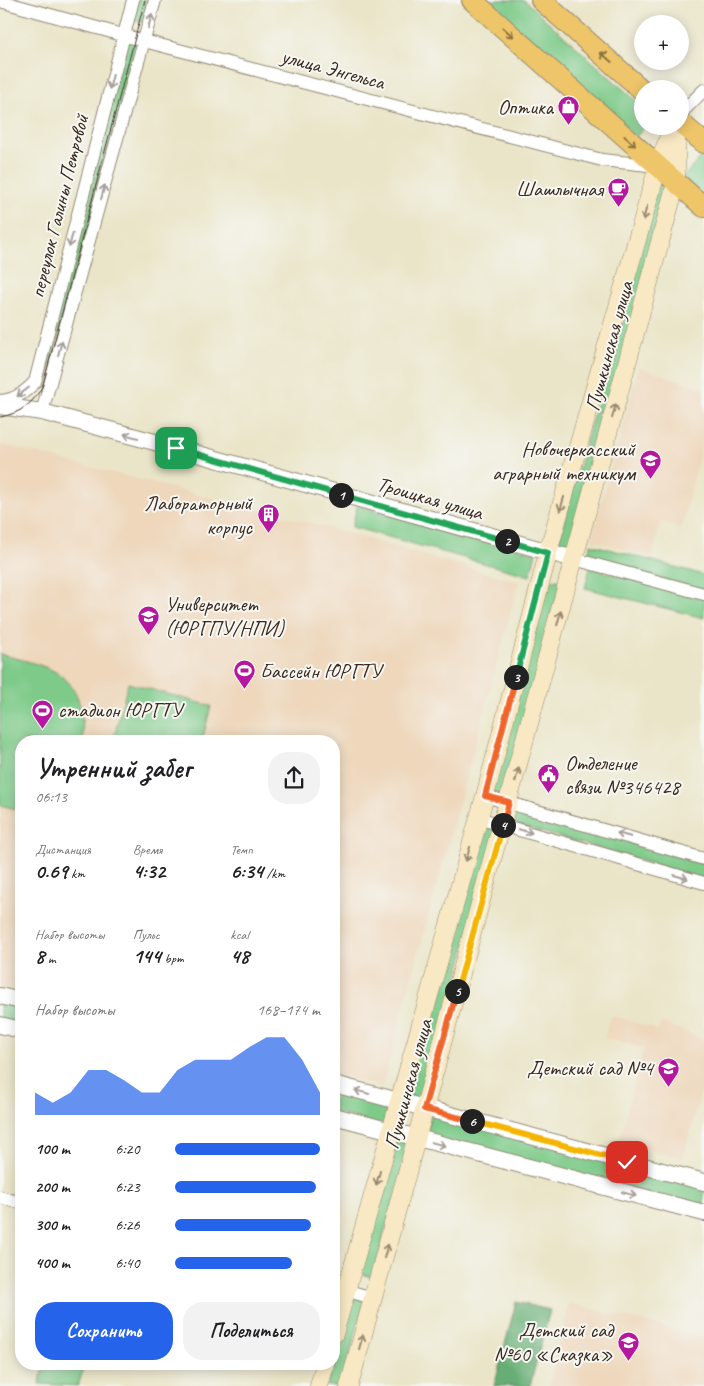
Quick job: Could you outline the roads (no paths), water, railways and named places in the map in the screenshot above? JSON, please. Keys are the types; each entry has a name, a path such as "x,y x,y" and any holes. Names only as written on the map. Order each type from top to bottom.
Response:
{"main road":[{"path":"472,0 704,207"},
{"path":"540,0 634,83"},
{"path":"689,130 704,143"},
{"name":"Пушкинская улица","path":"340,1288 391,1131 485,796 548,553 658,166 670,135"},
{"name":"Пушкинская улица","path":"349,1386 503,825 676,182 674,135"},
{"path":"319,1386 323,1370"}],"street":[{"name":"переулок Галины Петровой","path":"0,402 11,401 25,392 35,382 132,0"},
{"name":"переулок Галины Петровой","path":"42,412 155,0"},
{"name":"улица Энгельса","path":"0,1 144,41 602,160 658,166"},
{"path":"689,105 704,90"},
{"name":"Троицкая улица","path":"0,406 42,412 548,553 704,594"},
{"path":"485,796 704,859"},
{"path":"478,818 704,883"},
{"path":"0,996 15,1000"},
{"path":"0,1025 15,1029"},
{"path":"340,1086 704,1182"},
{"path":"340,1118 704,1213"},
{"path":"0,1197 15,1201"},
{"path":"340,1288 373,1298"}],"tram line":[{"path":"0,417 7,416 26,407 43,385 145,0"}],"place":[{"name":"Оптика","path":"569,126"},
{"name":"Шашлычная","path":"619,208"},
{"name":"Новочеркасский аграрный техникум","path":"651,480"},
{"name":"Лабораторный корпус","path":"268,534"},
{"name":"Университет (ЮРГПУ/НПИ)","path":"149,635"},
{"name":"Бассейн ЮРГТУ","path":"244,690"},
{"name":"стадион ЮРГТУ","path":"42,729"},
{"name":"Отделение связи №346428","path":"549,794"},
{"name":"Детский сад №4","path":"669,1087"},
{"name":"Детский сад №60 «Сказка»","path":"629,1361"}]}
